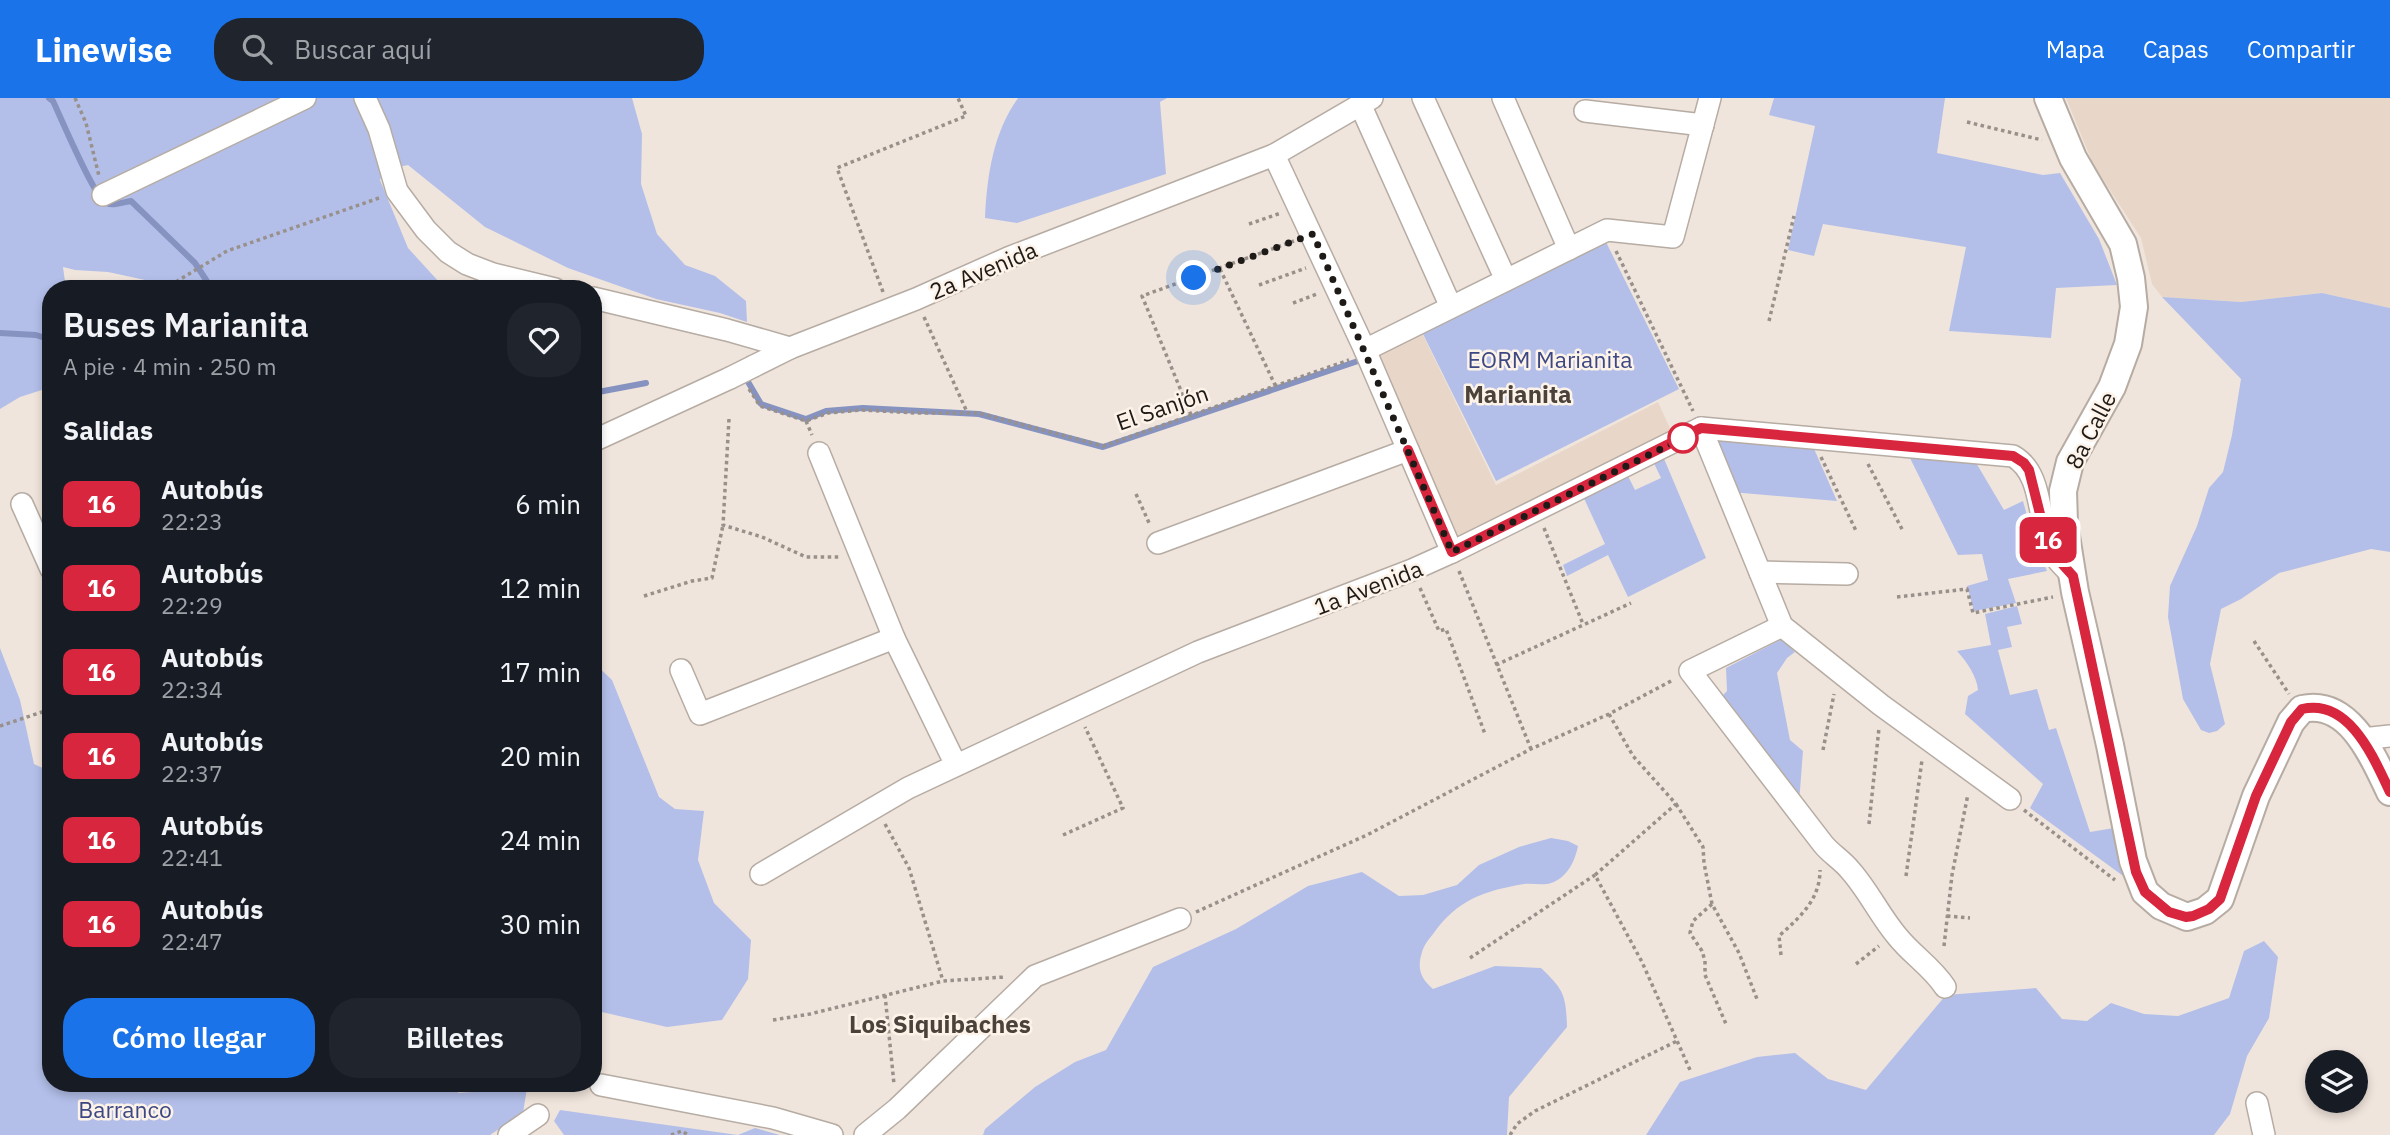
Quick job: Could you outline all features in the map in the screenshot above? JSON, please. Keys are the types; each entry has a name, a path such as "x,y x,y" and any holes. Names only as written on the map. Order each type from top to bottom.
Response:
{"main road":[{"name":"8a Calle","path":"2048,98 2068,145 2123,244 2129,265 2134,307 2131,334 2118,374 2080,440 2066,475 2063,491 2064,523 2074,584 2133,861 2140,881 2149,895 2169,912 2186,917 2205,911 2218,900 2225,887 2250,809 2291,722 2300,710"},
{"path":"2300,710 2312,707 2349,723 2362,739 2390,792"}],"street":[{"path":"103,195 305,98"},
{"path":"365,98 379,129 397,191 426,230 457,258 493,274 518,280"},
{"path":"1423,98 1506,280"},
{"path":"1503,98 1569,249"},
{"path":"1366,358 1451,307 1606,230 1673,237 1710,98"},
{"path":"1366,101 1451,307"},
{"name":"2a Avenida","path":"602,438 743,376 790,348 890,310 1008,258 1275,155 1366,101"},
{"path":"1585,111 1703,125"},
{"path":"1275,155 1313,234 1452,552"},
{"path":"602,300 790,348"},
{"path":"2010,799 1881,705 1782,626 1701,428 2013,456 2029,470 2042,522 2054,555 2074,584"},
{"name":"1a Avenida","path":"761,874 908,788 956,765 1198,652 1452,552 1701,428"},
{"path":"1158,543 1408,450"},
{"path":"819,453 894,638 956,765"},
{"path":"22,504 42,549"},
{"path":"1760,572 1847,574"},
{"path":"1782,626 1690,671 1823,844 1849,867 1894,933 1912,953 1934,971 1945,987"},
{"path":"681,670 700,714 894,638"},
{"path":"2362,739 2390,736"},
{"path":"866,1135 897,1109 1035,976 1180,919"},
{"path":"602,1085 774,1118 832,1135"},
{"path":"2258,1103 2264,1135"},
{"path":"509,1135 538,1115"}],"path":[{"path":"75,98 86,123 103,195"},
{"path":"890,310 837,168 966,116 958,98"},
{"path":"1967,122 2068,145"},
{"path":"178,280 227,251 397,191"},
{"path":"1250,224 1299,206"},
{"path":"1769,321 1794,216"},
{"path":"1606,230 1701,428"},
{"path":"1191,415 1142,296 1313,234"},
{"path":"1259,285 1324,261"},
{"path":"1220,269 1276,387"},
{"path":"1293,303 1336,287"},
{"path":"916,299 968,414"},
{"name":"El Sanjón","path":"743,376 760,406 806,421 828,412 862,410 979,413 1103,446 1366,358"},
{"path":"644,596 692,581 712,579 723,525 729,419"},
{"path":"1813,439 1857,533"},
{"path":"1858,443 1903,531"},
{"path":"1136,494 1158,543"},
{"path":"1536,510 1583,624"},
{"path":"723,525 762,537 806,557 860,557"},
{"path":"1452,552 1531,749"},
{"path":"1412,570 1439,631 1446,629 1485,734"},
{"path":"1897,597 1967,589 1973,613 2074,584"},
{"path":"1496,665 1631,603"},
{"path":"2254,641 2300,710"},
{"path":"1180,919 1367,835 1531,749 1609,715 1690,671"},
{"path":"1823,750 1839,671"},
{"path":"1868,824 1881,705"},
{"path":"1063,835 1123,808 1077,709"},
{"path":"0,726 42,712"},
{"path":"1609,715 1633,757 1676,804 1703,847 1712,904 1739,953 1756,999"},
{"path":"1906,876 1926,737"},
{"path":"1944,947 1951,875 1973,771"},
{"path":"2010,799 2111,878 2149,895"},
{"path":"1470,958 1595,874 1676,804"},
{"path":"876,806 909,868 943,981"},
{"path":"1781,955 1779,936 1809,906 1818,891 1823,844"},
{"path":"1595,874 1642,962 1690,1070"},
{"path":"1712,904 1693,921 1690,933 1702,951 1705,975 1726,1024"},
{"path":"1947,916 1970,918"},
{"path":"1856,964 1894,933"},
{"path":"774,1020 810,1014 943,981 1035,976"},
{"path":"885,995 897,1109"},
{"path":"1510,1135 1517,1124 1535,1111 1677,1041"},
{"path":"671,1135 678,1131 688,1135"}],"shaded area":[{"path":"2066,98 2390,98 2390,308 2322,293 2241,302 2162,297 2152,284 2141,238 2093,164"},
{"name":"EORM Marianita","path":"1422,333 1496,485 1658,402 1674,437 1462,545 1378,356"}],"green space":[{"path":"0,98 632,98 642,134 641,184 657,234 685,265 715,276 746,301 747,322 720,313 656,299 568,268 485,227 408,165 384,170 380,180 408,248 437,280 145,280 108,272 63,267 65,280 42,280 42,390 20,397 0,409"},
{"path":"1018,98 1167,98 1160,102 1166,174 1017,223 985,218 987,186 997,140 1009,111"},
{"path":"1774,98 1945,98 1937,153 2043,175 2060,173 2099,239 2117,285 2056,288 2051,338 1949,331 1966,247 1823,224 1814,256 1788,250 1815,126 1769,115"},
{"name":"EORM Marianita","path":"1604,238 1679,389 1496,481 1421,330"},
{"path":"2322,293 2390,308 2390,552 2371,549 2279,573 2221,609 2210,664 2225,724 2217,731 2209,733 2201,730 2183,699 2168,617 2170,586 2197,526 2209,488 2223,472 2241,379 2162,297 2241,302"},
{"path":"1707,432 1811,442 1837,501 1731,492"},
{"path":"1662,454 1706,558 1628,597 1608,555 1567,576 1563,565 1605,544 1582,494 1626,472 1635,490 1661,478 1652,459"},
{"path":"1909,456 1975,461 2004,510 2023,501 2033,537 2047,571 2008,579 2016,603 1974,611 1967,586 1988,580 1982,554 1958,555"},
{"path":"2017,606 2022,624 2007,627 2012,647 1998,650 2010,695 2037,689 2049,730 2056,728 2090,832 2114,828 2126,878 2030,808 2043,784 1965,714 1968,696 1978,690 1973,674 1957,651 1991,645 1985,614"},
{"path":"1782,639 1795,652 1787,658 1777,673 1790,740 1803,751 1799,803 1719,699 1727,691 1726,668"},
{"name":"Barranco","path":"0,648 20,700 34,764 42,768 42,1092 526,1092 523,1113 490,1135 0,1135"},
{"path":"602,671 612,680 659,797 675,809 704,811 698,860 714,903 751,940 748,979 722,1020 667,1027 602,1012"},
{"path":"1551,838 1578,846 1572,863 1562,877 1548,884 1524,884 1473,898 1442,922 1425,945 1421,958 1421,972 1433,989 1495,966 1541,968 1562,994 1567,1027 1509,1097 1507,1135 983,1135 985,1129 1035,1087 1075,1062 1106,1050 1153,967 1236,929 1308,886 1362,872 1399,896 1423,895 1457,885 1479,865 1519,847"},
{"path":"2264,941 2278,957 2269,1018 2247,1056 2230,1114 2214,1135 1646,1135 1680,1082 1757,1057 1795,1053 1828,1079 1866,1090 1946,995 2036,988 2062,1019 2087,1021 2111,1003 2144,1014 2178,1016 2229,998 2244,951"},
{"path":"560,1110 738,1135 564,1135 554,1121"},
{"path":"755,1128 780,1135 738,1135"}],"waterway":[{"path":"49,98 53,101 100,197 111,204 131,201 195,263 206,280"},
{"path":"0,333 42,337"},
{"path":"744,375 761,404 806,419 826,411 863,408 979,414 1103,447 1364,359"},
{"path":"602,391 646,383"}],"bus line":[{"name":"16","path":"1408,450 1452,552 1701,428 2013,456 2029,470 2042,522 2054,555 2073,576 2133,861 2145,892 2152,900 2169,912 2186,917 2205,911 2220,899 2256,796 2294,716 2302,709 2312,707 2325,710 2340,717 2355,729 2390,792"}],"district":[{"name":"Marianita","path":"1518,394"},
{"name":"Los Siquibaches","path":"940,1024"}],"route":[{"path":"1194,278 1313,234 1452,552 1683,438"}]}
